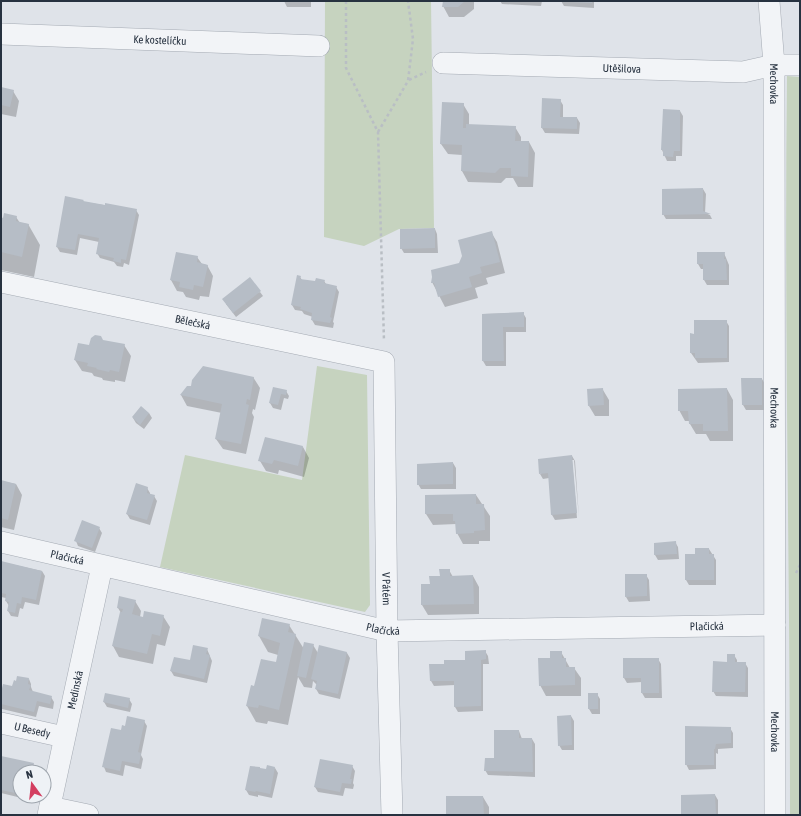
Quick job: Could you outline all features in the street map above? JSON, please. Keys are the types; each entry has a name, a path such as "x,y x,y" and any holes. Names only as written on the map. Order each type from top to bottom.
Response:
{"street":[{"name":"Mechovka","path":"769,1 774,65 775,815"},
{"name":"Ke kostelíčku","path":"1,34 319,46"},
{"name":"Utěšilova","path":"443,63 743,72 774,65 800,66"},
{"name":"Bělečská","path":"1,282 384,362"},
{"name":"V Pátém","path":"384,362 387,631 392,815"},
{"name":"Plačická","path":"1,542 387,631 775,626"},
{"name":"Medinská","path":"49,811 102,566"},
{"name":"U Besedy","path":"1,723 64,738"},
{"path":"49,811 88,815"}],"path":[{"path":"346,1 346,68 378,132 384,362"},
{"path":"378,132 408,81 413,39 408,1"}],"green space":[{"path":"325,1 431,1 434,228 399,229 364,246 324,237"},
{"path":"787,76 800,77 800,815 790,815 786,261"},
{"path":"317,366 367,375 370,605 365,612 160,567 185,455 302,480"}],"building":[{"path":"443,1 465,1 458,7 442,7"},
{"path":"592,1 592,3 572,2"},
{"path":"1,87 14,90 10,107 1,105"},
{"path":"542,98 561,99 560,117 577,117 577,129 541,128"},
{"path":"442,102 464,103 463,128 466,128 466,124 516,126 515,141 529,141 528,177 511,176 511,168 500,168 495,173 461,171 462,145 440,144"},
{"path":"663,109 680,110 680,151 674,151 673,157 663,156 663,150 661,150"},
{"path":"703,188 703,211 711,214 662,215 662,189"},
{"path":"65,196 105,205 105,203 137,209 126,260 121,259 121,263 113,261 114,258 96,254 99,238 78,234 75,250 56,247"},
{"path":"4,213 17,216 16,221 29,224 22,257 1,252 1,217 3,218"},
{"path":"435,228 435,248 400,249 400,229"},
{"path":"492,231 500,262 480,267 482,273 469,277 472,287 438,297 434,283 431,283 431,270 459,263 462,256 458,240"},
{"path":"176,252 198,256 197,262 208,265 203,287 194,285 193,290 179,287 180,282 170,280"},
{"path":"697,252 725,252 724,259 726,259 727,280 703,280 703,264 697,264"},
{"path":"297,275 301,276 300,279 315,281 316,278 325,280 324,283 337,286 330,323 311,320 312,313 300,309 301,307 291,305"},
{"path":"250,277 261,291 233,313 222,299"},
{"path":"524,312 524,327 503,327 504,361 482,361 482,314"},
{"path":"694,320 727,320 727,358 695,358 695,353 690,353 690,333 694,334"},
{"path":"95,335 101,336 103,340 125,344 119,372 110,370 109,372 96,369 97,368 87,366 88,363 74,360 78,343 89,345 91,338"},
{"path":"203,366 254,377 250,400 247,399 246,404 249,405 241,444 215,439 222,404 180,395 187,386 191,386 192,380"},
{"path":"741,378 762,378 762,405 742,405"},
{"path":"273,387 287,390 286,395 281,394 278,405 269,403"},
{"path":"603,388 604,405 588,406 587,389"},
{"path":"727,388 728,431 703,431 703,424 689,424 688,411 678,411 678,389"},
{"path":"141,406 149,413 140,425 132,417"},
{"path":"265,437 303,446 298,466 274,460 272,464 258,461"},
{"path":"572,455 577,513 551,515 548,473 539,474 538,459"},
{"path":"453,462 453,484 417,485 417,464"},
{"path":"1,480 16,484 8,520 1,518"},
{"path":"136,483 148,487 147,493 155,495 147,520 126,514"},
{"path":"476,494 476,504 484,504 485,530 474,531 474,533 456,534 453,514 425,514 425,495"},
{"path":"82,520 100,527 92,548 74,541"},
{"path":"676,541 677,554 654,555 654,543"},
{"path":"695,548 709,548 709,554 714,554 714,580 685,580 685,554 695,554"},
{"path":"1,561 42,571 36,600 22,597 21,604 17,603 15,613 7,611 9,602 5,601 6,594 1,593"},
{"path":"439,569 450,569 450,576 473,575 474,604 421,605 421,584 430,584 429,576 440,576"},
{"path":"625,574 647,574 647,596 625,597"},
{"path":"119,596 136,600 132,614 143,617 144,611 164,615 160,636 152,634 147,654 112,646 120,612 122,612 123,609 117,608"},
{"path":"262,618 290,624 288,632 296,634 279,710 259,705 258,708 246,706 251,685 254,686 261,659 276,662 280,643 258,636"},
{"path":"304,642 314,644 306,678 297,676"},
{"path":"193,645 208,648 206,654 210,655 204,679 170,671 174,657 190,660"},
{"path":"319,645 347,652 338,694 315,689 317,681 311,679"},
{"path":"486,650 486,659 481,660 481,706 454,707 454,681 430,681 429,664 444,664 444,660 465,660 465,651"},
{"path":"550,651 562,651 562,658 566,658 566,667 575,667 575,685 539,686 538,658 550,658"},
{"path":"727,654 735,654 735,662 746,662 745,692 712,692 713,661 727,662"},
{"path":"623,658 659,658 659,693 641,693 641,678 623,678"},
{"path":"17,676 29,678 28,684 31,685 29,690 52,696 50,704 37,701 34,712 1,704 3,684 12,686 14,680 16,681"},
{"path":"105,693 130,698 128,708 103,702"},
{"path":"588,693 598,693 598,709 588,709"},
{"path":"571,715 572,745 558,746 557,716"},
{"path":"127,716 145,720 138,752 141,753 139,764 122,761 120,771 102,767 111,728 121,730 122,725 125,726"},
{"path":"685,726 731,727 731,743 716,744 714,749 714,765 685,765"},
{"path":"494,730 519,730 519,738 532,738 533,772 484,771 485,758 494,758"},
{"path":"1,756 34,763 12,764 12,792 1,790"},
{"path":"320,759 353,765 350,779 352,779 351,784 342,783 340,792 314,787"},
{"path":"267,765 275,767 270,794 245,790 250,766 266,769"},
{"path":"715,794 716,815 681,815 681,795"},
{"path":"446,796 483,796 484,815 446,815"}]}
